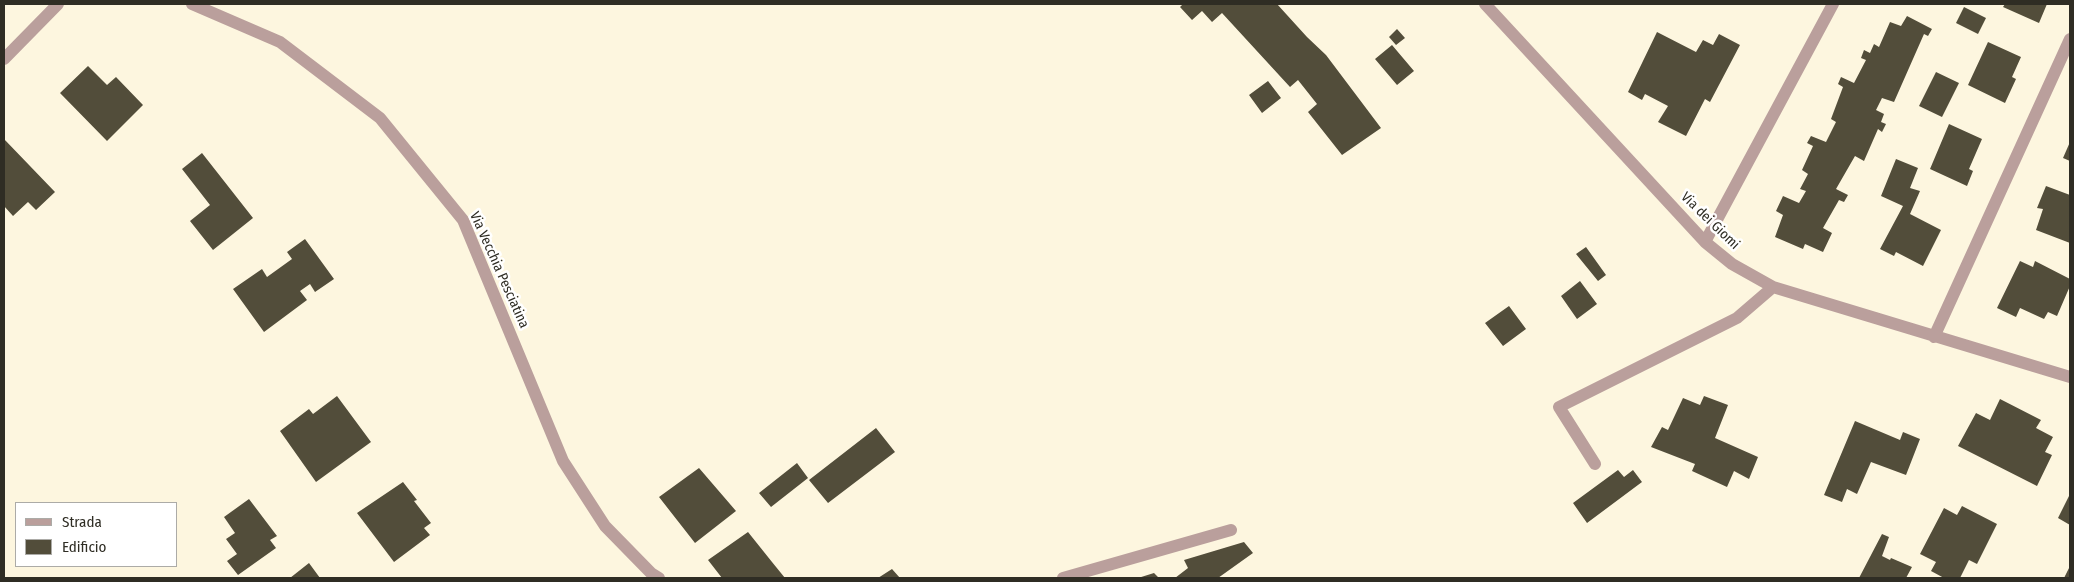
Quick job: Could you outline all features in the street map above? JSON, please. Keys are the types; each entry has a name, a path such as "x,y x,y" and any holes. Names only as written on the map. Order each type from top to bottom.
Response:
{"street":[{"path":"4,59 58,4"},
{"name":"Via Vecchia Pesciatina","path":"192,4 280,42 380,118 463,220 563,461 605,526 659,578"},
{"name":"Via dei Giomi","path":"1485,4 1705,242 1732,264 1773,287 2070,377"},
{"path":"1705,242 1833,4"},
{"path":"1934,337 2070,39"},
{"path":"1595,464 1559,407 1737,318 1773,287"},
{"path":"1063,578 1231,530"}],"building":[{"path":"1183,4 1277,4 1326,55 1381,128 1342,155 1308,112 1317,104 1298,80 1290,87 1222,13 1212,22 1202,11 1192,20 1180,7"},
{"path":"2005,4 2047,4 2039,23 2003,7"},
{"path":"1964,7 1986,18 1978,34 1956,23"},
{"path":"1907,16 1932,29 1928,36 1924,34 1894,102 1882,98 1876,110 1884,114 1881,122 1886,124 1882,132 1878,129 1864,161 1855,156 1836,189 1848,195 1844,202 1839,200 1823,228 1832,233 1823,252 1805,244 1803,249 1775,237 1783,215 1776,211 1783,196 1799,203 1806,191 1800,189 1808,174 1802,170 1813,146 1807,143 1811,136 1826,142 1836,122 1831,119 1843,87 1838,84 1841,77 1854,83 1866,60 1861,58 1864,50 1870,53 1874,44 1879,47 1890,22 1901,26"},
{"path":"1397,29 1405,38 1396,45 1389,37"},
{"path":"1657,32 1696,52 1703,40 1713,45 1719,34 1740,45 1710,102 1705,99 1686,136 1658,122 1668,106 1645,94 1642,100 1628,92"},
{"path":"1988,42 2021,57 2012,77 2016,79 2005,103 1968,85"},
{"path":"1392,45 1414,71 1397,85 1375,59"},
{"path":"88,66 107,85 116,77 143,105 107,141 60,93"},
{"path":"1936,72 1959,83 1942,117 1919,106"},
{"path":"1268,81 1281,98 1262,113 1249,95"},
{"path":"1949,124 1982,139 1969,169 1973,171 1967,186 1930,169"},
{"path":"4,139 55,192 36,210 28,202 13,216 4,206"},
{"path":"2070,142 2070,161 2063,158"},
{"path":"202,153 253,218 213,250 190,221 210,205 182,169"},
{"path":"1896,159 1918,168 1910,188 1920,191 1910,214 1941,230 1923,266 1896,252 1894,256 1880,249 1903,206 1881,196"},
{"path":"2046,186 2070,195 2070,243 2036,230 2043,209 2037,208"},
{"path":"305,239 334,279 315,292 310,284 300,291 307,300 264,332 233,289 262,269 267,277 292,259 287,252"},
{"path":"1586,247 1606,275 1598,281 1576,254"},
{"path":"2020,261 2033,267 2035,261 2070,279 2070,286 2057,316 2048,312 2044,319 2020,308 2016,317 1997,308"},
{"path":"1580,281 1597,304 1577,319 1561,296"},
{"path":"1509,306 1526,329 1503,346 1485,323"},
{"path":"337,396 371,442 316,482 280,431 309,409 313,414"},
{"path":"1704,396 1728,405 1715,438 1758,457 1749,479 1734,471 1727,487 1692,471 1695,464 1651,447 1662,427 1668,430 1683,398 1700,405"},
{"path":"2000,399 2041,420 2036,428 2053,437 2045,452 2052,455 2037,486 1958,446 1976,413 1990,420"},
{"path":"1855,421 1900,440 1903,432 1920,439 1906,475 1871,462 1857,494 1847,489 1842,502 1824,495"},
{"path":"876,428 895,452 828,503 809,480"},
{"path":"797,463 808,478 771,507 759,493"},
{"path":"699,468 736,511 695,543 659,497"},
{"path":"1618,470 1624,477 1633,470 1642,482 1587,523 1573,503"},
{"path":"403,482 417,500 414,501 431,523 424,528 430,535 394,562 357,513"},
{"path":"2070,494 2070,525 2058,518"},
{"path":"249,499 277,536 270,540 276,548 238,575 227,561 237,554 226,539 235,533 224,517"},
{"path":"1962,506 1997,524 1977,564 1969,560 1960,578 1944,578 1931,571 1936,562 1920,554 1944,508 1957,515"},
{"path":"748,532 785,578 722,578 708,560"},
{"path":"1882,534 1889,537 1882,556 1912,567 1906,578 1859,578"},
{"path":"1244,542 1253,553 1218,578 1175,578 1188,568 1184,560"},
{"path":"309,563 320,578 290,578"},
{"path":"2070,566 2070,578 2064,578"},
{"path":"892,569 900,578 878,578"},
{"path":"1154,573 1159,578 1138,578"}]}
